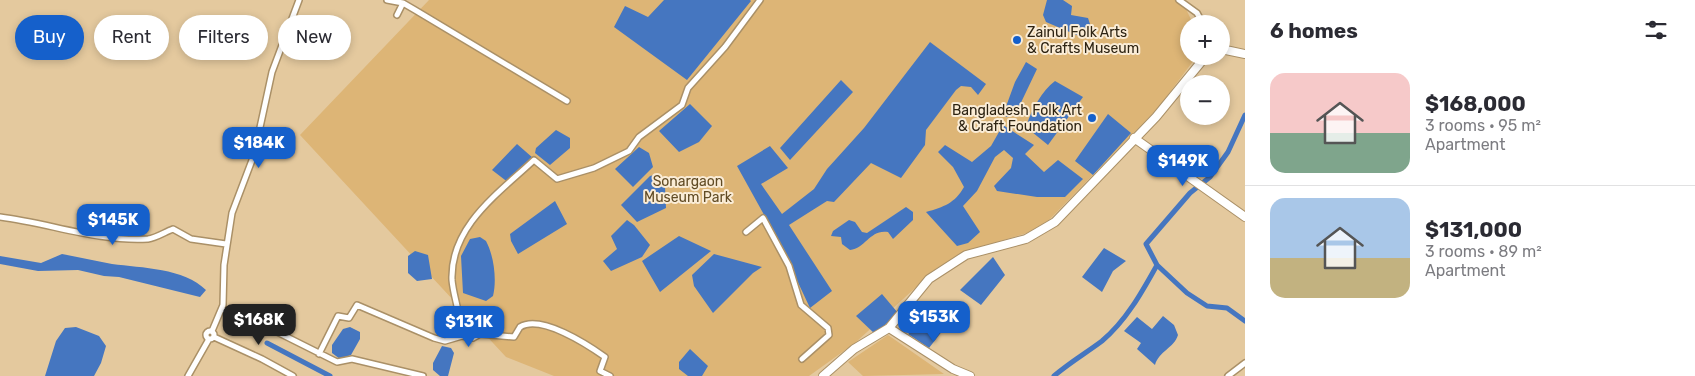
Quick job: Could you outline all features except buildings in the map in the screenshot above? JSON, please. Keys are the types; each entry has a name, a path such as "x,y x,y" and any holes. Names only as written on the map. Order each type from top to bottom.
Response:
{"main road":[{"path":"1230,51 1245,54"},
{"path":"823,376 854,349 889,328 930,279 966,255 1026,239 1056,222 1168,103 1199,65"},
{"path":"1134,138 1245,217"},
{"path":"889,328 953,369 970,376"}],"street":[{"path":"188,376 212,336 222,309 226,244 232,212 254,155 272,72 299,0"},
{"path":"387,0 403,3 567,101"},
{"path":"458,311 452,279 455,251 466,228 497,195 534,160 557,179 594,168 629,151 639,137 682,105 688,88 731,40 760,0"},
{"path":"1179,0 1199,15"},
{"path":"397,15 403,3"},
{"path":"0,217 42,223 100,236 149,239 173,229 191,239 226,244"},
{"path":"746,232 763,218 789,266 801,305 828,328 829,335 802,359"},
{"path":"319,354 338,316 349,318 357,305 444,341 462,336 473,338 480,334 514,338 520,327 530,324 559,329 605,357 600,371 610,376"},
{"path":"222,309 261,324 337,362 352,359 423,376"},
{"path":"212,336 262,358 293,376"},
{"path":"1228,376 1245,364"}],"green space":[{"name":"Sonargaon Museum Park","path":"429,0 1182,0 1189,15 1180,15 1180,65 1190,65 1183,75 1180,75 1180,79 1158,108 1049,220 1027,233 964,252 937,268 855,343 809,376 554,376 506,357 300,135"},
{"path":"888,335 944,374 863,376 848,362"}],"water":[{"path":"664,0 751,1 687,80 614,27 625,6 648,17"},
{"path":"1047,0 1063,0 1072,6 1071,15 1088,18 1091,27 1087,33 1079,36 1046,22 1043,15"},
{"path":"930,42 986,84 978,95 971,87 961,86 956,90 926,130 925,145 901,178 871,163 834,202 827,201 789,225 832,291 810,308 779,242 737,166 770,146 788,168 761,184 782,214 814,189 827,169 864,128"},
{"path":"1026,62 1037,69 1015,115 1006,117 1004,112 1015,82"},
{"path":"841,80 853,92 790,160 780,148"},
{"path":"1055,81 1083,97 1048,145 1032,132 1027,124 1038,101"},
{"path":"690,104 712,126 699,142 679,152 659,131"},
{"path":"1108,114 1131,133 1093,175 1075,161"},
{"path":"1003,125 1034,145 1025,154 1044,172 1058,160 1083,179 1065,197 1037,197 997,191 994,186 1011,168 1013,158 1004,150 995,157 977,191 963,206 980,232 968,243 957,246 926,212 948,204 957,197 964,187 953,167 938,152 945,145 972,162 991,146"},
{"path":"556,130 570,138 570,148 550,165 535,153 536,148"},
{"path":"517,144 533,158 509,183 492,170"},
{"path":"639,147 649,153 653,167 633,187 615,169"},
{"path":"658,174 665,186 666,208 637,222 621,205 650,176"},
{"path":"555,201 567,224 518,254 511,241 510,234"},
{"path":"906,207 913,212 913,220 893,239 888,232 877,233 860,246 850,250 842,244 841,237 831,236 833,231 849,220 855,222 862,232 867,233"},
{"path":"627,220 634,225 650,245 642,257 611,271 603,261 617,249 611,236"},
{"path":"679,236 711,251 660,292 642,261"},
{"path":"480,237 486,241 489,247 494,268 495,283 493,296 486,301 463,293 461,256 470,239"},
{"path":"1104,248 1126,261 1113,271 1102,292 1082,277"},
{"path":"415,251 428,255 432,279 417,281 408,273 408,256"},
{"path":"62,254 174,273 186,277 206,290 200,297 119,277 104,276 78,270 38,271 0,264 0,256 41,263"},
{"path":"714,254 762,267 753,273 713,313 694,286 692,275"},
{"path":"993,257 1005,275 981,305 960,290"},
{"path":"882,294 898,313 875,334 856,316"},
{"path":"933,305 950,321 929,348 908,334 918,325 918,319"},
{"path":"1163,316 1174,325 1178,335 1160,356 1155,365 1137,349 1141,343 1124,331 1137,317 1152,329"},
{"path":"76,327 99,336 106,346 101,363 94,376 45,376 56,341 65,328"},
{"path":"350,327 360,332 360,339 351,355 340,359 332,353 332,345 343,329"},
{"path":"442,346 451,348 454,353 448,376 440,376 433,370 433,363"},
{"path":"690,349 708,366 702,376 688,376 679,369 679,362"}],"waterway":[{"path":"1054,376 1102,341 1126,315 1157,265 1146,244 1190,193 1210,177 1228,152 1245,115"},
{"path":"1157,265 1187,293 1207,306 1227,308 1245,321"},
{"path":"267,343 330,376"}],"place":[{"name":"Zainul Folk Arts & Crafts Museum","path":"1017,40"},
{"name":"Bangladesh Folk Art & Craft Foundation","path":"1092,118"}]}
